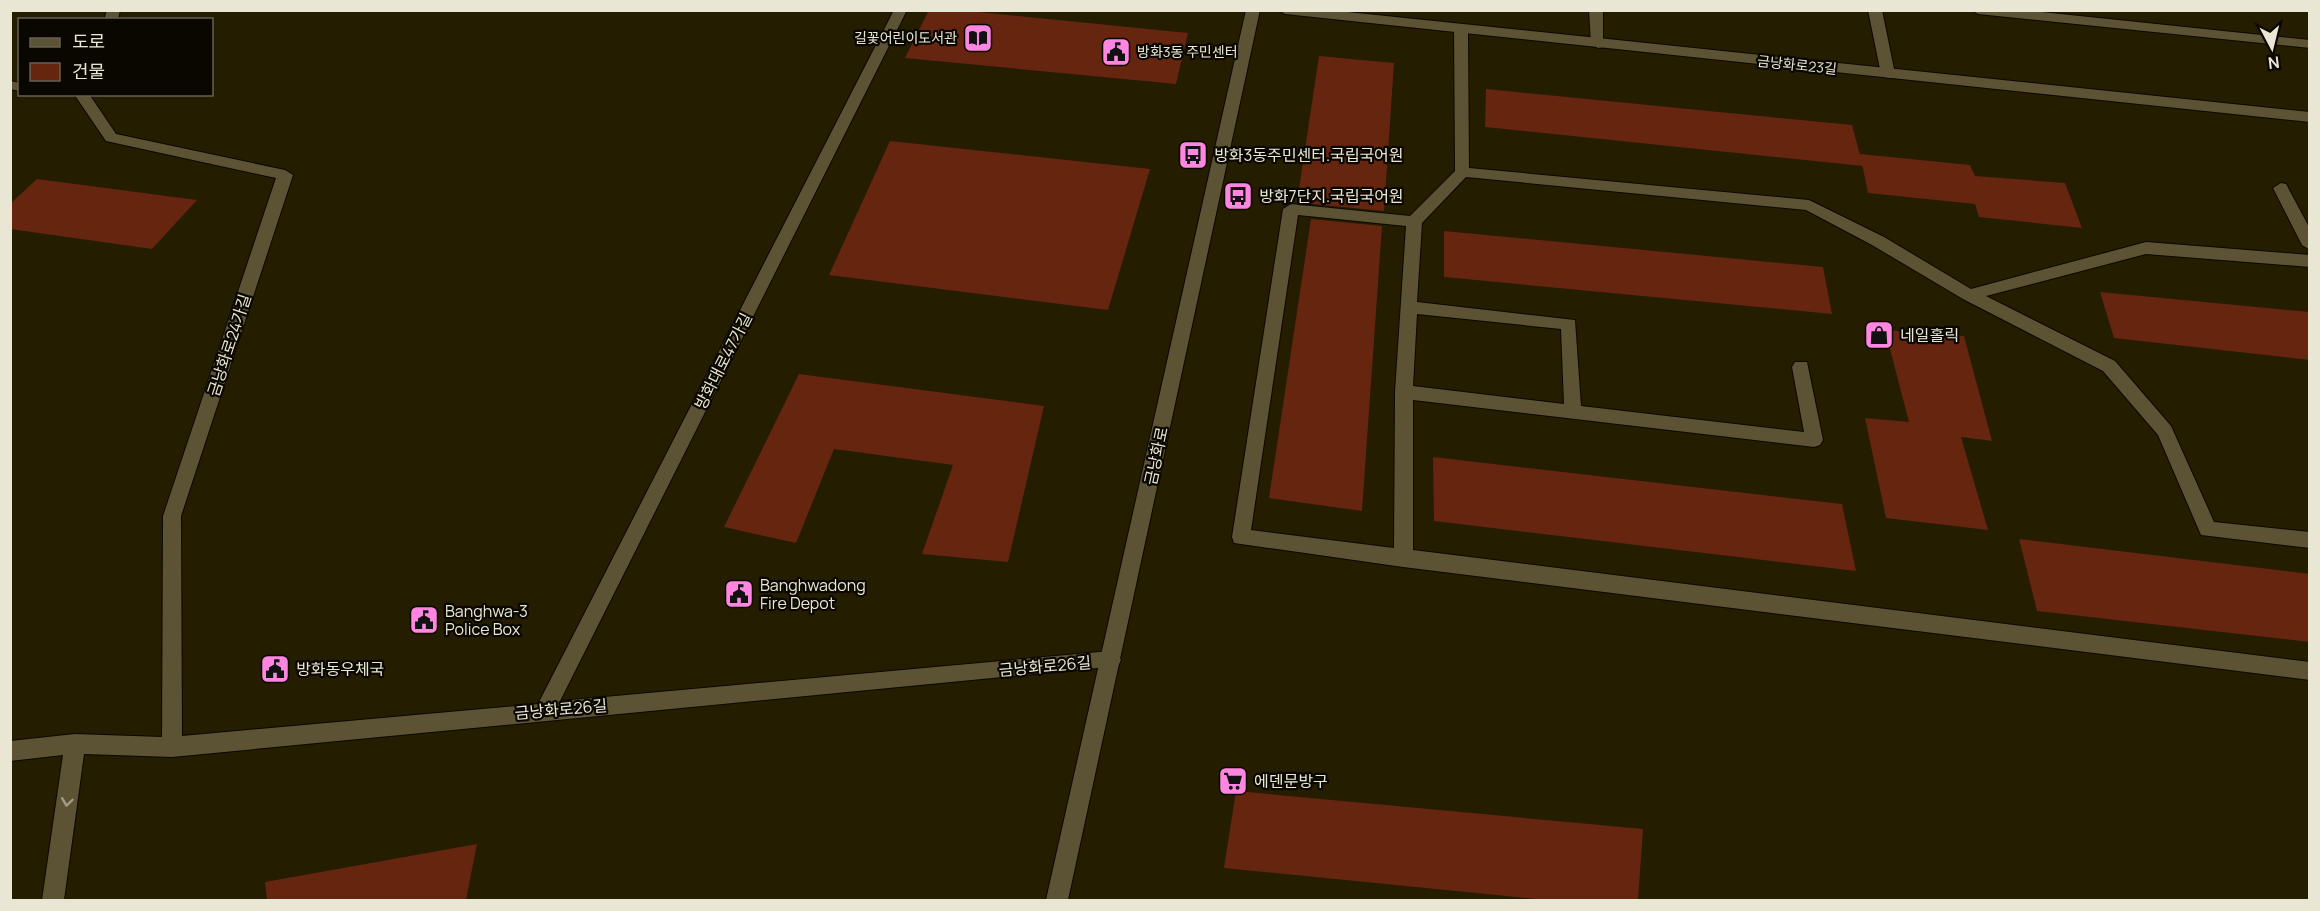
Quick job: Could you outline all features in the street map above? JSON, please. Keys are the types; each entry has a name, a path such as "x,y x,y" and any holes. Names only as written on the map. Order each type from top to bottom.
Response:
{"street":[{"name":"방화대로47가길","path":"544,711 901,10"},
{"name":"금낭화로","path":"1057,900 1253,10"},
{"name":"금낭화로23길","path":"1285,10 2310,117"},
{"path":"1596,10 1598,44"},
{"path":"1875,10 1888,74"},
{"path":"1978,10 2310,44"},
{"path":"1403,559 1404,392 1414,222 1462,172 1461,29"},
{"name":"금낭화로24가길","path":"77,96 111,138 285,175 172,516 172,747"},
{"path":"1462,172 1809,205 1878,241 1969,295 2109,366 2165,432 2208,529 2310,540"},
{"path":"2281,188 2310,245"},
{"path":"1414,222 1291,208 1240,537 2310,670"},
{"path":"1969,295 2146,248 2310,261"},
{"path":"1409,307 1569,324 1573,412"},
{"path":"1404,392 1814,440 1801,367"},
{"name":"금낭화로26길","path":"10,751 75,744 172,747 1111,660"},
{"path":"52,900 75,744"}],"building":[{"path":"929,10 958,10 1188,33 1176,84 905,58"},
{"path":"1319,56 1394,63 1384,211 1313,204 1314,198 1298,196"},
{"path":"1486,89 1852,125 1863,166 1485,127"},
{"path":"890,141 1150,169 1108,310 829,275"},
{"path":"1860,154 1970,165 1975,176 2065,183 2082,228 1979,217 1975,204 1868,193"},
{"path":"37,179 197,200 152,249 10,229 10,204"},
{"path":"1311,219 1382,226 1362,511 1269,498"},
{"path":"1444,231 1823,267 1832,314 1444,277"},
{"path":"2100,292 2310,312 2310,360 2114,338"},
{"path":"1885,330 1964,336 1992,441 1961,437 1988,530 1886,518 1865,418 1909,422"},
{"path":"799,374 1044,406 1008,562 922,554 953,465 834,449 796,543 724,527"},
{"path":"1433,457 1842,504 1856,571 1434,521"},
{"path":"2019,539 2310,574 2310,642 2037,611"},
{"path":"1236,791 1643,829 1638,900 1546,900 1224,868"},
{"path":"477,844 466,900 267,900 265,882"}],"place":[{"name":"길꽃어린이도서관","path":"978,38"},
{"name":"방화3동 주민센터","path":"1116,52"},
{"name":"방화3동주민센터.국립국어원","path":"1193,155"},
{"name":"방화7단지.국립국어원","path":"1238,196"},
{"name":"네일홀릭","path":"1879,335"},
{"name":"Banghwadong Fire Depot","path":"739,594"},
{"name":"Banghwa-3 Police Box","path":"424,620"},
{"name":"방화동우체국","path":"275,669"},
{"name":"에덴문방구","path":"1233,781"}]}
